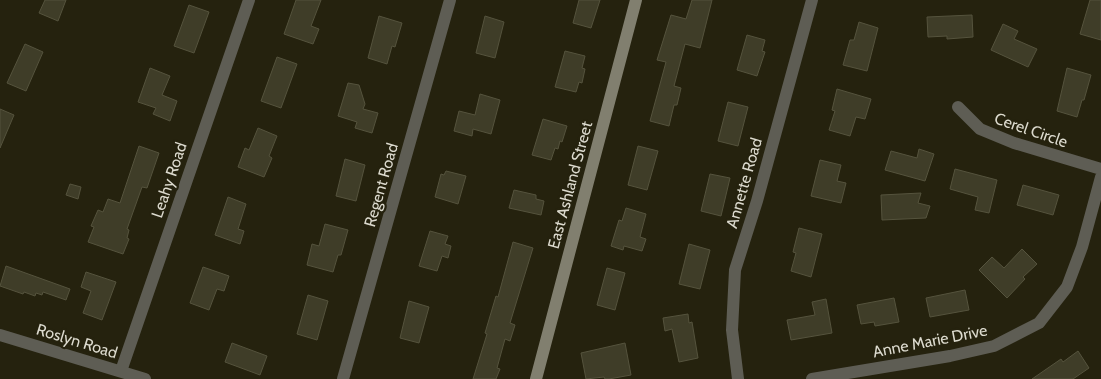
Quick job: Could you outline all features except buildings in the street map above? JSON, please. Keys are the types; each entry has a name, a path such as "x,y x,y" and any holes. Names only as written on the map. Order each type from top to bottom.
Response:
{"main road":[{"name":"East Ashland Street","path":"536,379 636,0"}],"street":[{"name":"Leahy Road","path":"121,371 249,0"},
{"name":"Regent Road","path":"343,379 450,0"},
{"name":"Annette Road","path":"738,379 732,330 736,270 757,201 812,0"},
{"name":"Cerel Circle","path":"958,107 980,129 1014,143 1101,169"},
{"name":"Anne Marie Drive","path":"812,379 950,356 994,346 1039,323 1067,287 1082,247 1101,177"},
{"name":"Roslyn Road","path":"0,335 145,379"}]}
